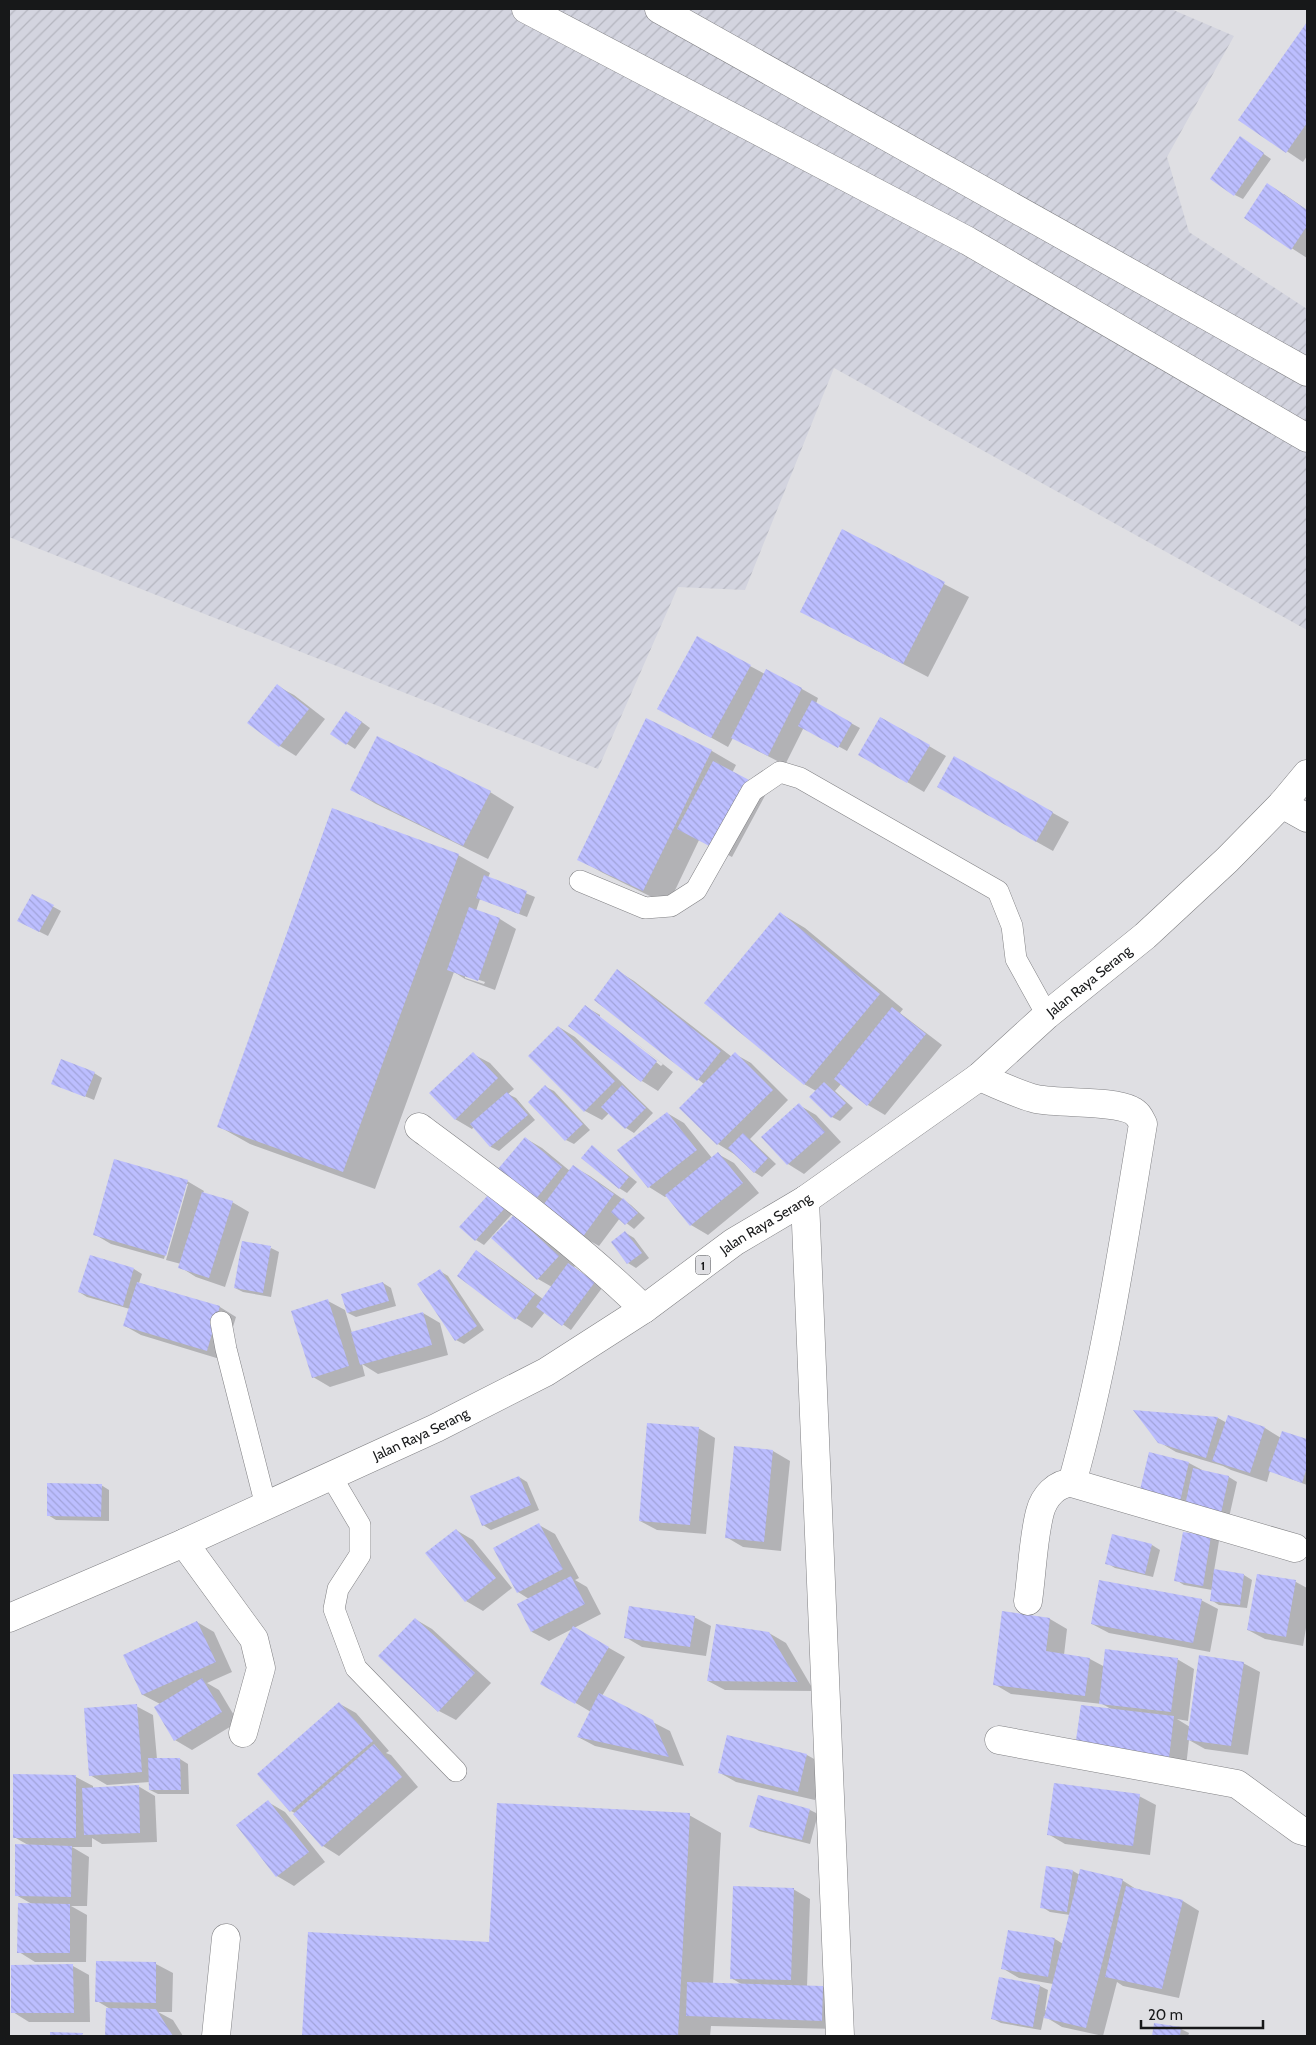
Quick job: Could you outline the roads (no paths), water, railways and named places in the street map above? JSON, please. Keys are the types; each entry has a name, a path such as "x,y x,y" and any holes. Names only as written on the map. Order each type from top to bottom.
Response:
{"main road":[{"path":"526,9 968,241 1307,438"},
{"path":"659,9 1307,372"},
{"name":"Jalan Raya Serang","path":"9,1618 184,1543 436,1428 546,1372 644,1309 734,1242 805,1200 978,1077 1047,1015 1145,936 1227,860 1282,804 1307,774"},
{"path":"1282,804 1307,818"},
{"path":"978,1077 1050,1102 1109,1105 1130,1109 1138,1115 1143,1124 1113,1307 1082,1447 1072,1483"},
{"path":"419,1127 524,1205 615,1281 644,1309"},
{"path":"805,1200 840,2036"},
{"path":"1028,1601 1040,1510 1052,1491 1063,1483 1072,1483 1295,1548"},
{"path":"184,1543 254,1639 262,1668 243,1733"},
{"path":"999,1740 1238,1784 1300,1830 1307,1832"},
{"path":"216,2036 226,1938"}],"lane":[{"path":"580,881 645,908 671,906 696,890 752,791 780,772 808,782 998,892 1012,926 1016,958 1047,1015"},
{"path":"222,1322 226,1349 266,1506"},
{"path":"331,1476 360,1525 360,1554 338,1589 334,1609 356,1668 456,1771"}]}
